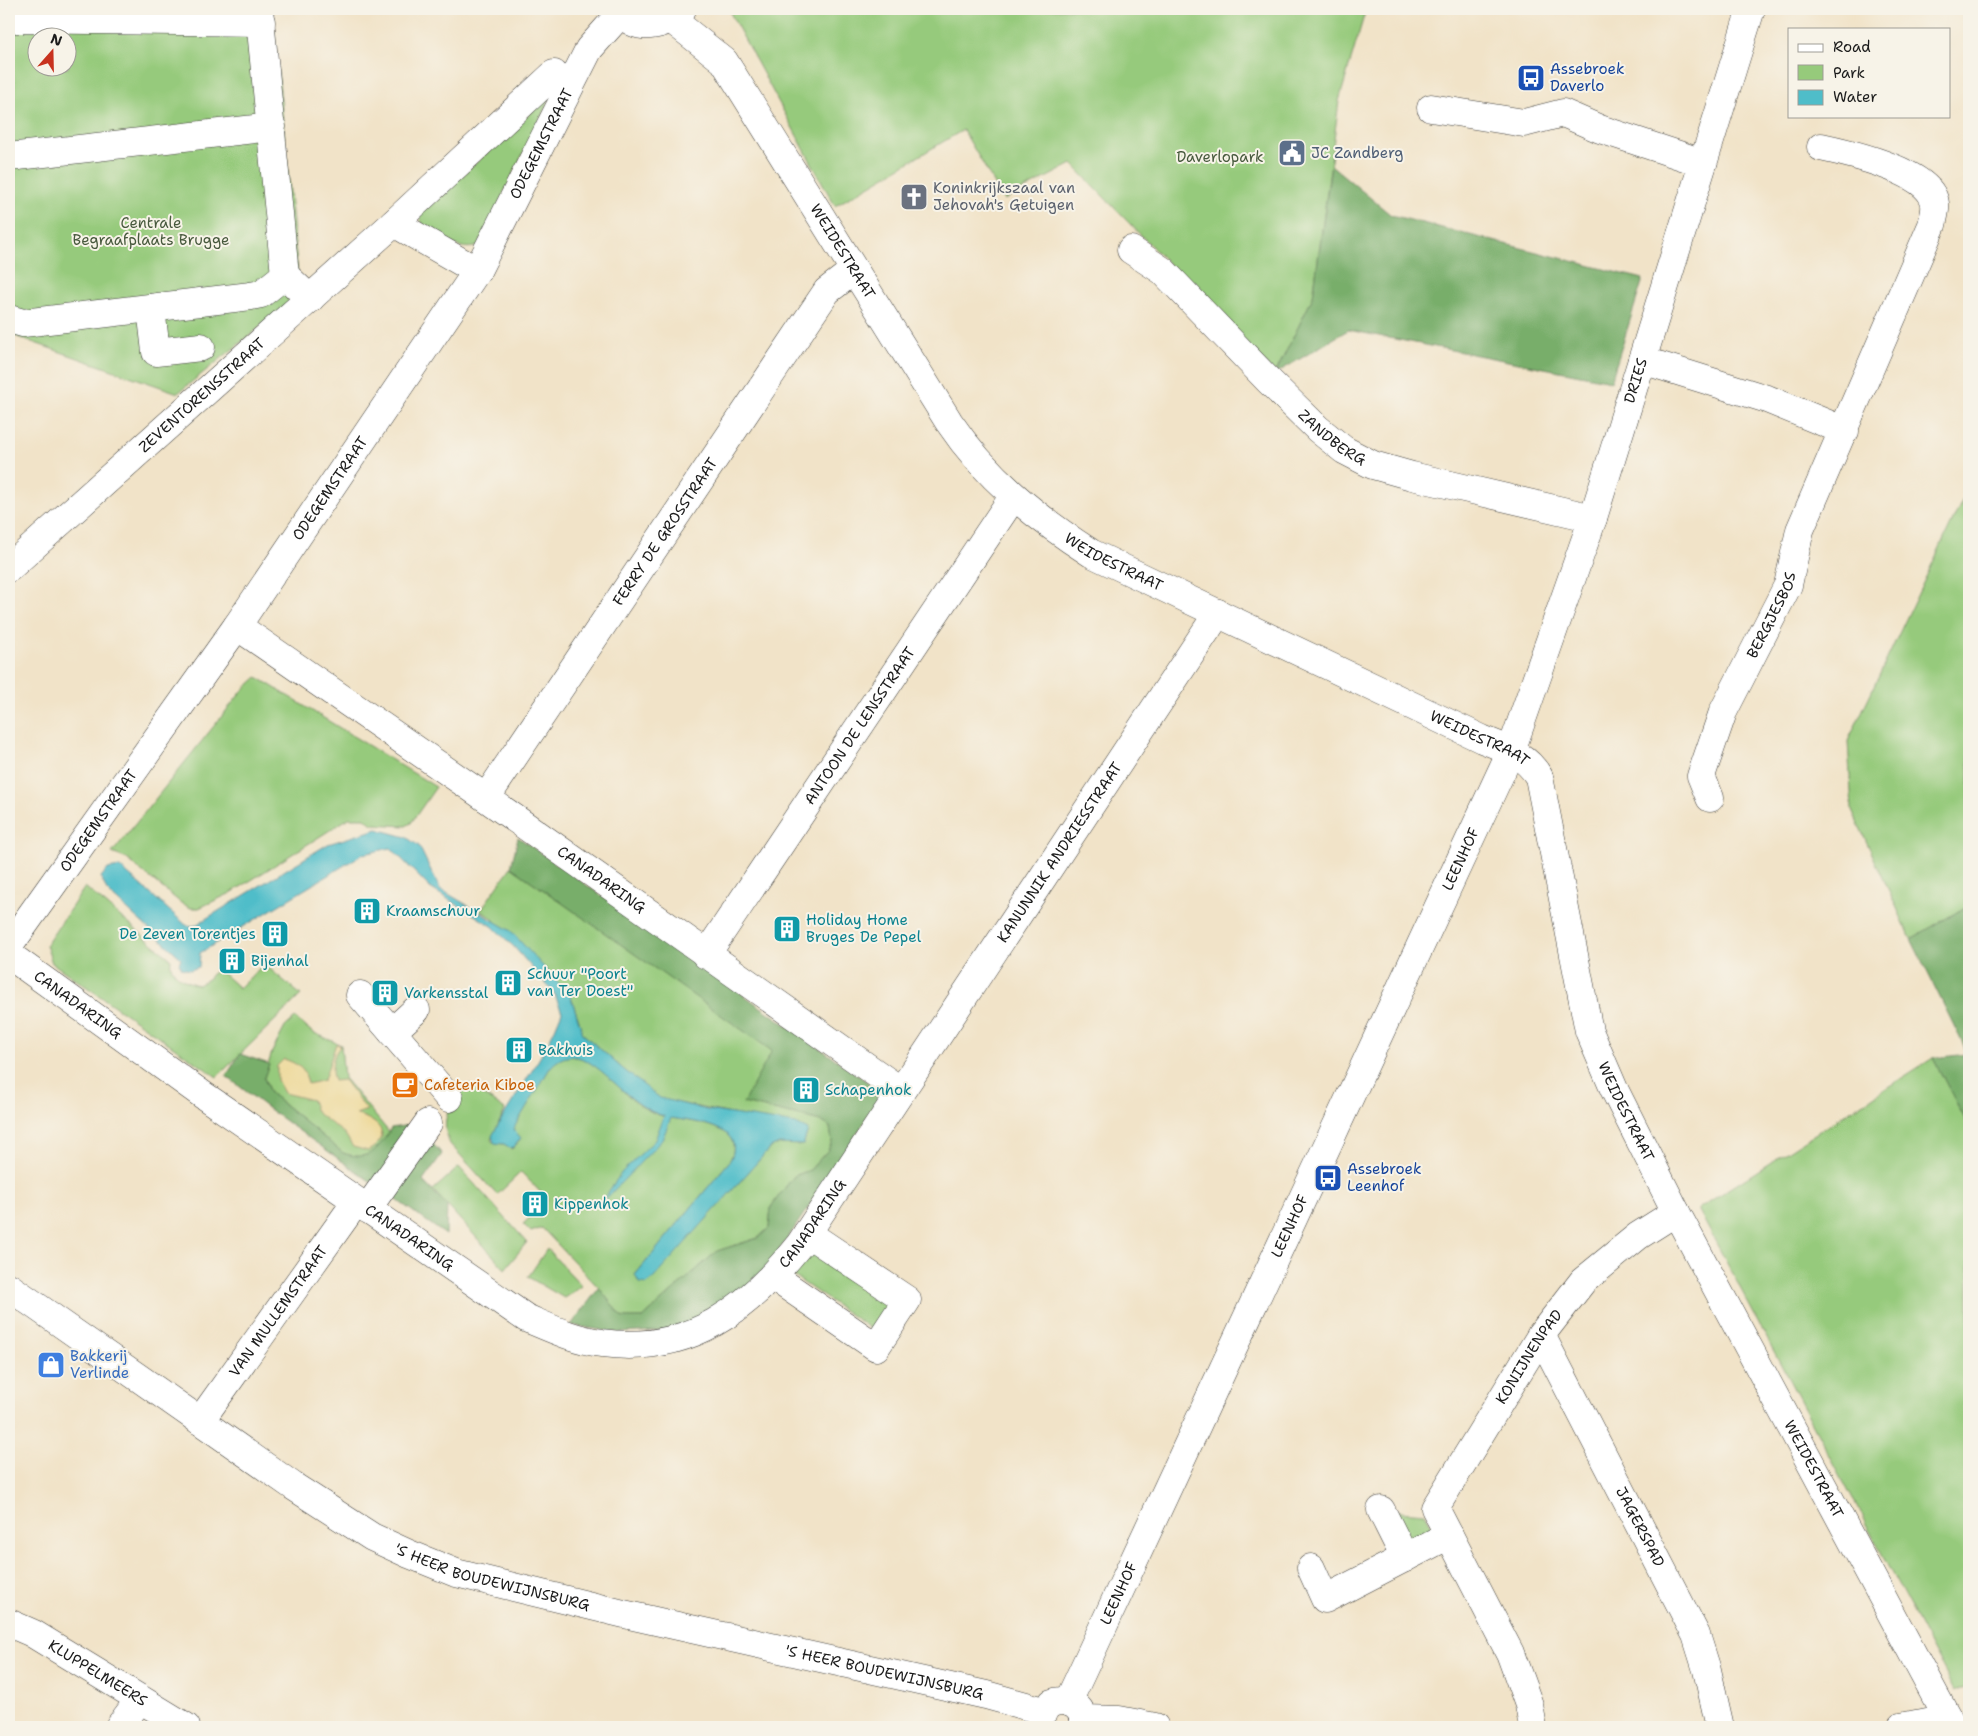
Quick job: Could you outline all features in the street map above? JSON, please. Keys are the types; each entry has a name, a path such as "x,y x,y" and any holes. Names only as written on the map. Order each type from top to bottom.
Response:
{"street":[{"name":"DRIES","path":"1511,751 1593,518 1751,9"},
{"path":"620,11 632,21 649,26 662,24 677,14"},
{"name":"ODEGEMSTRAAT","path":"9,946 237,626 477,271 589,49 620,11"},
{"name":"WEIDESTRAAT","path":"677,14 724,61 853,271 968,450 1013,497 1052,527 1091,553 1511,751 1533,766 1538,777 1589,1031 1614,1089 1676,1212 1949,1722"},
{"path":"9,19 160,15 260,16 286,275 310,299"},
{"name":"ZEVENTORENSSTRAAT","path":"9,568 394,223 554,74"},
{"path":"1431,108 1524,123 1563,112 1600,129 1703,163"},
{"path":"9,157 272,127"},
{"name":"BERGJESBOS","path":"1710,798 1701,776 1723,712 1788,585 1800,530 1845,431 1932,225 1936,209 1933,196 1925,185 1911,176 1859,155 1821,147"},
{"path":"394,223 477,271"},
{"name":"ZANDBERG","path":"1131,250 1163,270 1268,381 1318,429 1344,450 1373,465 1404,474 1593,518"},
{"name":"FERRY DE GROSSTRAAT","path":"486,798 827,291 853,271"},
{"path":"9,319 23,323 251,296 261,294 286,275"},
{"path":"151,308 156,352 201,347"},
{"path":"1642,360 1767,399 1845,431"},
{"name":"ANTOON DE LENSSTRAAT","path":"706,955 1013,497"},
{"name":"KANUNNIK ANDRIESSTRAAT","path":"900,1091 1218,613"},
{"name":"CANADARING","path":"9,955 361,1205 526,1318 564,1334 601,1343 638,1345 688,1335 717,1322 747,1301 774,1277 807,1233 900,1091 486,798 237,626"},
{"name":"LEENHOF","path":"1064,1717 1511,751"},
{"path":"360,995 449,1098"},
{"path":"392,1032 416,1010"},
{"name":"VAN MULLEMSTRAAT","path":"200,1421 361,1205 428,1123"},
{"name":"KONIJNENPAD","path":"1533,1727 1529,1704 1510,1653 1435,1508 1541,1336 1583,1281 1638,1236 1676,1212"},
{"path":"774,1277 876,1346 906,1300 807,1233"},
{"name":"'S HEER BOUDEWIJNSBURG","path":"9,1287 200,1421 372,1537 456,1573 624,1614 986,1695 1064,1717 1119,1720 1155,1727"},
{"name":"JAGERSPAD","path":"1541,1336 1696,1635 1707,1670 1720,1727"},
{"path":"1381,1510 1405,1558"},
{"path":"1311,1568 1325,1599 1449,1535"},
{"name":"KLUPPELMEERS","path":"9,1624 32,1632 186,1727"},
{"path":"119,1727 140,1699"},
{"path":"1901,1727 1949,1722"}],"green space":[{"name":"Centrale Begraafplaats Brugge","path":"9,9 272,9 300,295 178,393 9,334"},
{"name":"Daverlopark","path":"728,9 1366,9 1339,101 1313,297 1275,374 1072,164 1004,200 963,130 835,206"},
{"path":"553,92 478,246 471,248 456,245 442,239 423,226 419,215"},
{"path":"1331,165 1391,215 1643,279 1611,381 1348,330 1275,374 1313,297"},
{"path":"1963,499 1969,509 1969,905 1911,939 1852,810 1848,741"},
{"path":"257,677 436,787 411,823 406,826 372,824 365,818 349,818 231,893 199,908 191,908 181,903 127,859 112,853 242,691"},
{"path":"518,837 875,1087 878,1102 772,1262 731,1302 678,1330 619,1333 571,1325 599,1288 623,1318 643,1318 717,1251 758,1238 769,1228 771,1207 794,1176 810,1170 828,1150 832,1142 830,1127 821,1121 743,1103 772,1051 511,867"},
{"path":"511,867 773,1051 744,1103 821,1121 830,1127 832,1142 828,1150 810,1170 794,1176 771,1207 769,1228 758,1238 717,1251 643,1318 623,1318 599,1288 542,1228 531,1232 523,1224 548,1200 521,1172 497,1195 449,1143 446,1133 446,1117 453,1104 469,1084 505,1110 491,1140 494,1143 504,1144 512,1149 519,1141 513,1130 518,1118 554,1063 559,1059 570,1056 581,1058 595,1066 631,1098 651,1112 712,1127 723,1132 731,1139 733,1149 729,1162 635,1275 647,1284 770,1148 779,1144 803,1145 808,1130 660,1099 583,1034 571,997 491,917 480,911"},
{"path":"85,887 171,959 172,969 188,982 198,985 209,978 217,968 239,988 264,964 301,995 217,1077 52,963 46,945"},
{"path":"1969,905 1969,1127 1933,1058 1968,1054 1911,939"},
{"path":"295,1018 312,1032 341,1045 344,1078 393,1137 387,1149 357,1158 343,1153 270,1093 264,1078 272,1052 285,1027"},
{"path":"240,1054 269,1064 264,1078 270,1093 343,1153 360,1156 366,1155 377,1148 391,1128 415,1124 442,1154 423,1181 447,1206 446,1235 274,1113 226,1076"},
{"path":"1933,1058 1969,1127 1969,1684 1955,1691 1698,1209"},
{"path":"459,1167 527,1242 505,1269 433,1190"},
{"path":"547,1249 582,1286 564,1298 528,1277"},
{"path":"809,1249 888,1303 880,1324 871,1329 792,1275"},
{"path":"1387,1510 1425,1513 1436,1533 1409,1547"}],"sand":[{"path":"336,1044 339,1044 340,1047 332,1063 334,1081 344,1080 367,1110 356,1114 371,1120 377,1125 382,1134 381,1139 368,1151 353,1147 345,1134 316,1112 312,1100 284,1093 277,1080 277,1066 284,1059 303,1070 308,1084 324,1080"}],"water":[{"path":"377,829 406,837 419,846 440,889 511,931 571,997 583,1034 660,1098 707,1110 796,1124 808,1130 803,1145 779,1144 770,1148 652,1280 647,1284 639,1283 635,1275 729,1162 733,1150 732,1140 726,1133 705,1124 671,1118 662,1140 598,1207 622,1172 655,1140 664,1116 642,1106 595,1066 580,1058 566,1057 557,1061 550,1068 515,1126 514,1130 521,1138 514,1147 510,1148 504,1144 494,1143 492,1136 539,1060 562,1012 554,993 514,947 492,926 430,888 391,848 363,854 200,953 199,967 190,970 182,968 179,963 181,958 107,891 101,877 108,869 120,867 186,925 194,926 328,844"}],"place":[{"name":"Assebroek Daverlo","path":"1531,78"},
{"name":"JC Zandberg","path":"1292,153"},
{"name":"Koninkrijkszaal van Jehovah's Getuigen","path":"914,197"},
{"name":"Kraamschuur","path":"367,911"},
{"name":"Holiday Home Bruges De Pepel","path":"787,929"},
{"name":"De Zeven Torentjes","path":"275,934"},
{"name":"Bijenhal","path":"232,961"},
{"name":"Schuur \"Poort van Ter Doest\"","path":"508,983"},
{"name":"Varkensstal","path":"385,993"},
{"name":"Bakhuis","path":"519,1050"},
{"name":"Cafeteria Kiboe","path":"405,1085"},
{"name":"Schapenhok","path":"806,1090"},
{"name":"Assebroek Leenhof","path":"1328,1178"},
{"name":"Kippenhok","path":"535,1204"},
{"name":"Bakkerij Verlinde","path":"51,1365"}]}
